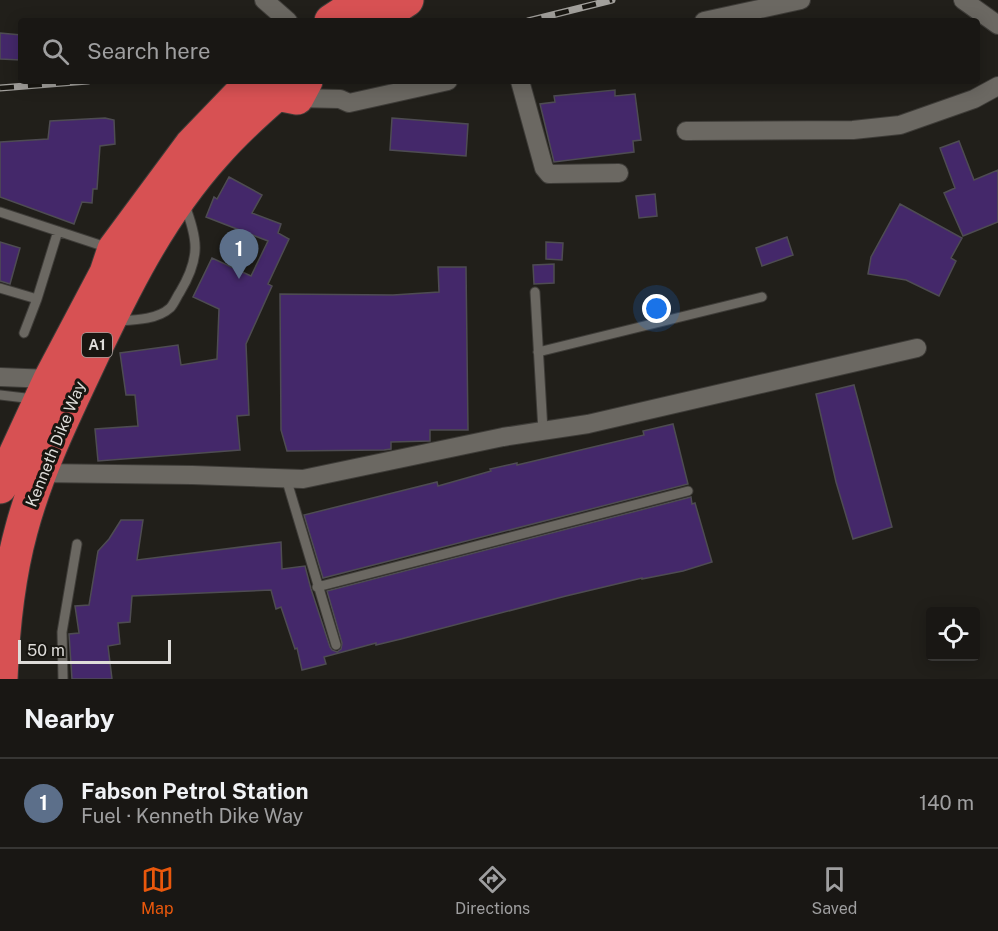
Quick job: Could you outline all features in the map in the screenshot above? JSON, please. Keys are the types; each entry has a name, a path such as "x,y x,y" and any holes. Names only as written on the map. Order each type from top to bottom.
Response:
{"highway":[{"path":"336,18 363,0"},
{"path":"380,18 407,0"},
{"name":"Kenneth Dike Way","path":"0,487 45,390 106,273 114,249 191,145 247,84"},
{"name":"Kenneth Dike Way","path":"1,679 3,632 21,532 39,473 108,322 142,257 181,197 214,154 277,94 301,87"}],"street":[{"path":"264,0 285,18"},
{"path":"718,18 801,0"},
{"path":"963,0 998,25"},
{"path":"301,87 349,103 435,84"},
{"path":"521,84 544,168 549,174 618,173"},
{"path":"686,131 853,130 900,124 974,99 998,86"},
{"path":"39,473 303,479 503,437 588,424 916,348"},
{"path":"0,377 45,390"}],"lane":[{"path":"108,322 150,317 171,308 186,282 196,252 194,229 181,197"},
{"path":"0,212 114,249"},
{"path":"24,333 58,231"},
{"path":"0,288 37,299"},
{"path":"535,292 543,431"},
{"path":"538,351 762,297"},
{"path":"0,395 45,390"},
{"path":"286,478 336,645"},
{"path":"317,586 688,491"},
{"path":"63,679 62,632 77,544"}],"building":[{"path":"0,33 18,35 18,60 0,59"},
{"path":"615,90 615,96 635,94 641,140 633,141 634,152 554,162 540,104 555,102 554,96"},
{"path":"105,118 114,120 115,144 100,146 97,189 93,189 92,203 82,202 74,224 0,197 0,142 48,139 50,121"},
{"path":"392,118 468,124 466,156 390,150"},
{"path":"959,141 974,180 998,170 998,222 963,236 944,193 955,188 940,148"},
{"path":"229,177 262,195 252,213 281,224 278,233 289,239 268,284 272,286 246,344 249,415 237,416 240,450 98,461 95,429 138,426 135,395 126,395 120,353 178,345 181,365 217,359 219,309 193,297 212,258 251,276 268,241 206,217 214,197 217,199"},
{"path":"655,194 657,216 639,218 636,196"},
{"path":"900,204 962,238 951,258 956,261 939,296 906,280 868,274 871,257"},
{"path":"787,237 793,255 762,266 756,248"},
{"path":"0,242 20,248 10,284 0,281"},
{"path":"546,242 563,243 562,260 546,259"},
{"path":"554,264 554,283 534,284 533,265"},
{"path":"438,267 466,267 468,430 430,430 430,441 391,442 391,449 384,450 287,451 281,430 280,294 393,295 439,292"},
{"path":"854,385 892,527 853,539 836,482 816,394"},
{"path":"673,424 688,484 323,578 304,515 437,482 438,486 491,471 490,469 517,463 517,465 644,435 643,431"},
{"path":"691,497 692,504 695,503 712,562 683,571 642,578 401,639 376,645 376,643 324,657 326,664 302,670 297,648 295,649 281,607 276,609 271,590 132,596 130,622 118,623 120,644 108,646 112,679 72,679 69,634 79,633 75,606 89,605 98,551 121,520 143,520 137,560 281,542 282,569 305,566 330,647 337,652 341,649 342,643 327,591"}],"railway":[{"path":"540,18 612,0"},
{"path":"0,88 50,84"}],"place":[{"name":"Fabson Petrol Station","path":"239,279"}]}
